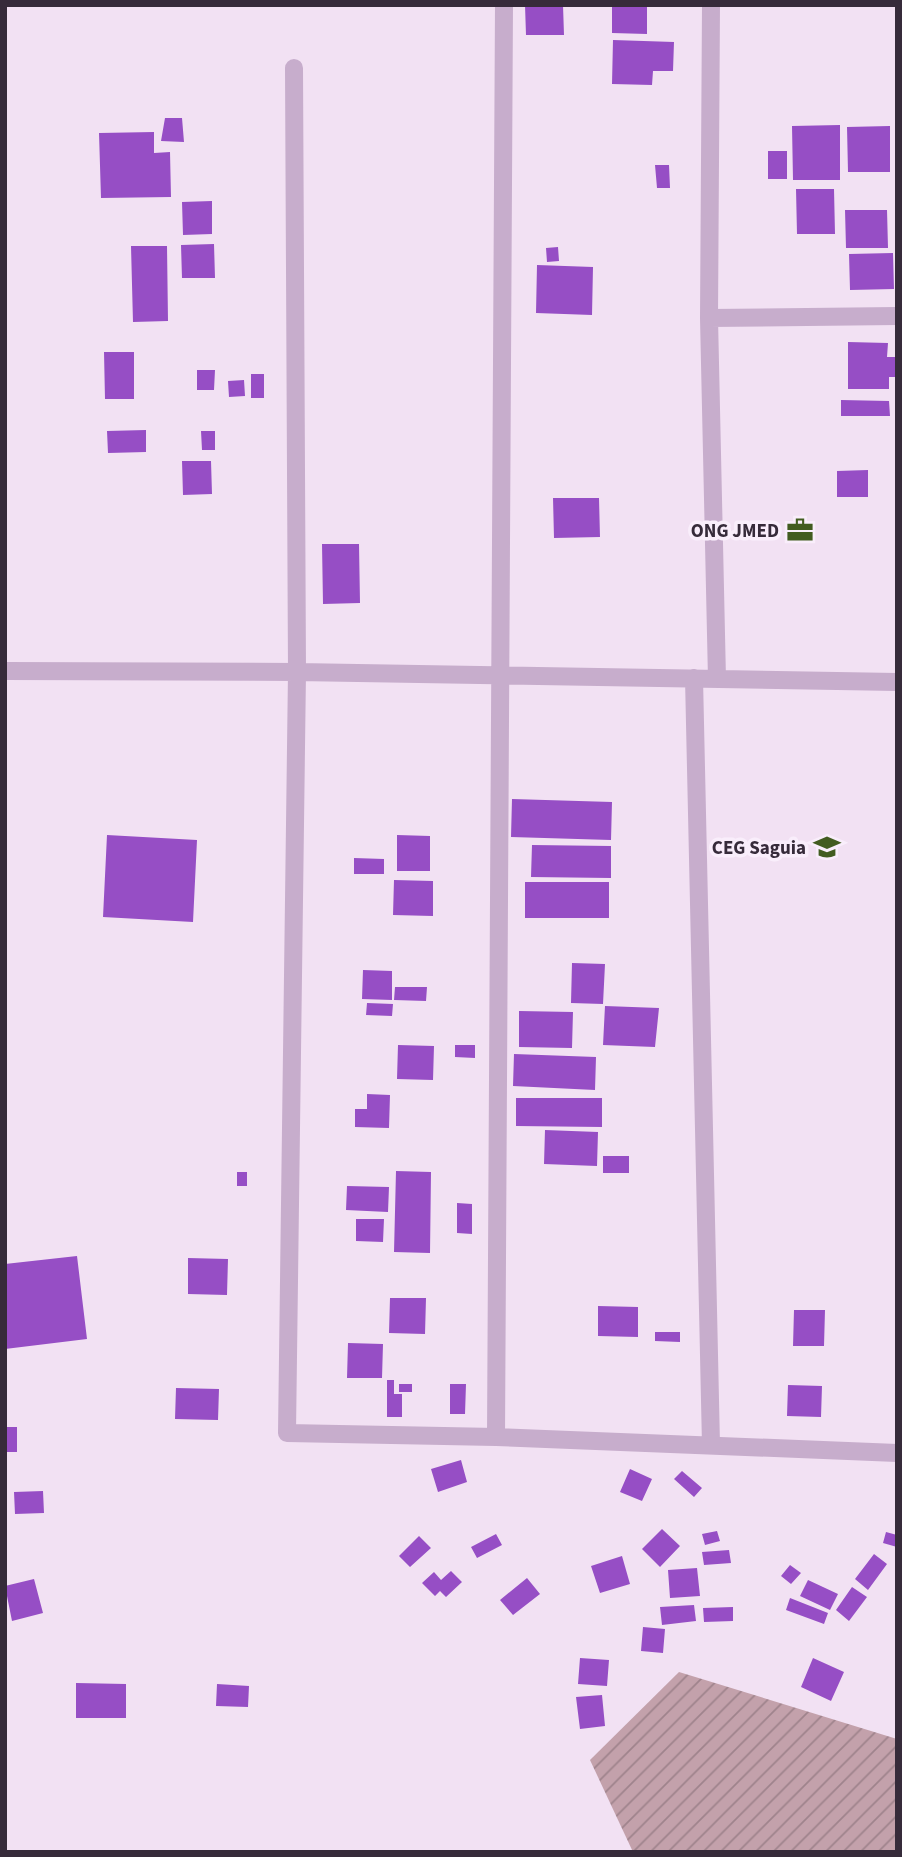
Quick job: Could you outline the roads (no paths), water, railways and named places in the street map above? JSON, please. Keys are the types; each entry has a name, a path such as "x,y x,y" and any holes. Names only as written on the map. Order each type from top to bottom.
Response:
{"street":[{"path":"496,1437 504,5"},
{"path":"711,5 709,318 717,679"},
{"path":"293,68 297,672 287,1433 496,1437 897,1453"},
{"path":"709,318 897,316"},
{"path":"5,671 297,672 897,682"},
{"path":"694,678 711,1445"}],"place":[{"name":"ONG JMED","path":"800,530"},
{"name":"CEG Saguia","path":"827,847"}]}
